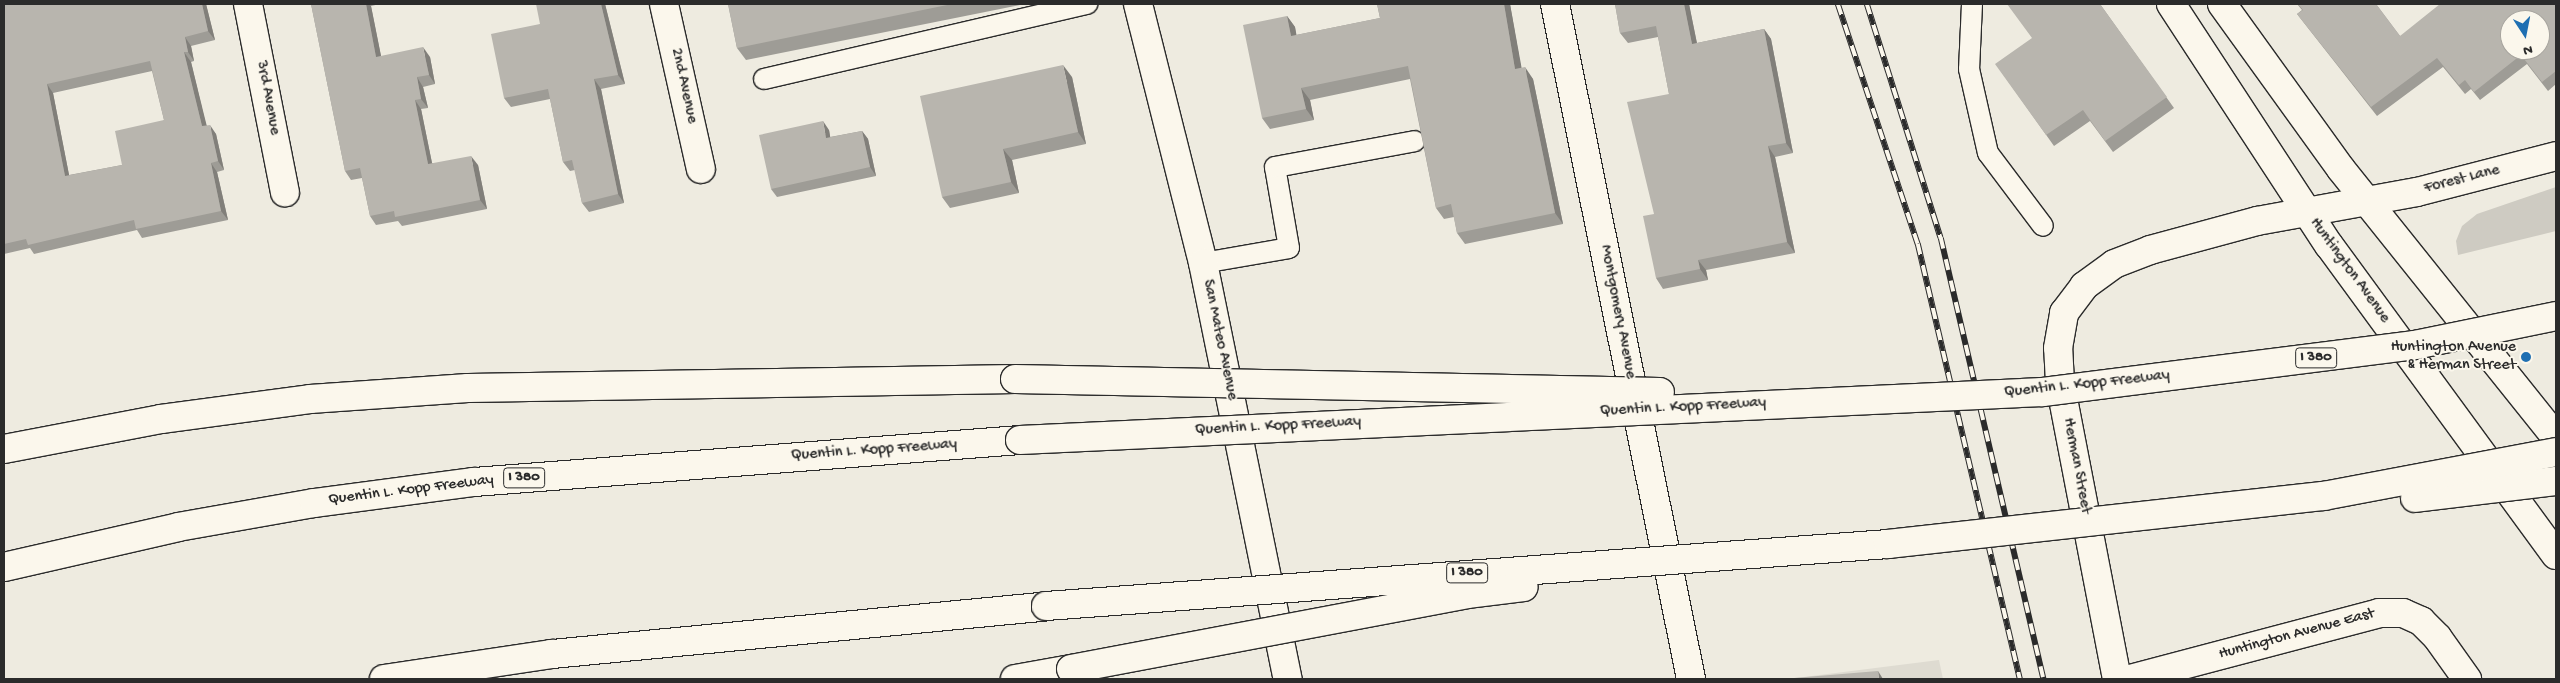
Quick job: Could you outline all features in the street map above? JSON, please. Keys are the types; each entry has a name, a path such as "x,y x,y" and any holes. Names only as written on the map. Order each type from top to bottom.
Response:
{"main road":[{"name":"3rd Avenue","path":"248,4 285,192"},
{"name":"2nd Avenue","path":"664,4 701,168"},
{"name":"San Mateo Avenue","path":"1138,4 1203,263 1288,679"},
{"name":"Montgomery Avenue","path":"1555,4 1691,679"},
{"name":"Huntington Avenue","path":"2171,4 2308,213 2556,555"},
{"path":"2222,4 2368,202 2556,436"},
{"name":"Forest Lane","path":"2368,202 2556,156"},
{"name":"Herman Street","path":"2117,679 2060,383 2058,348 2064,313 2084,286 2114,264 2257,222 2368,202"},
{"name":"Quentin L. Kopp Freeway","path":"4,566 34,558 314,503 474,482 1020,440 2074,389 2415,346 2556,316"},
{"path":"4,449 161,419 282,403 468,388 1099,378 1887,398"},
{"name":"I 380","path":"384,679 552,654 1046,606 1888,544 2139,518 2324,496 2556,452"},
{"path":"2139,518 2426,498 2556,481"},
{"path":"1015,679 1467,594 1888,544"},
{"name":"Huntington Avenue East","path":"2130,679 2379,613 2404,613 2421,621 2438,637 2468,679"}],"lane":[{"path":"764,79 1087,4"},
{"path":"1972,4 1969,69 1988,153 2043,226"},
{"path":"1203,263 1289,248 1275,167 1415,141"}],"shaded area":[{"path":"2556,187 2556,231 2458,255 2456,241 2462,226 2477,214"},
{"path":"1939,660 1943,679 1788,679"}],"building":[{"path":"4,4 202,4 208,31 185,37 188,52 184,52 202,126 210,125 218,161 211,163 221,211 136,229 134,220 28,245 26,239 4,244","holes":["150,61 164,120 115,131 122,165 65,176 47,84"]},
{"path":"311,4 366,4 376,57 423,47 429,75 417,77 421,99 415,100 428,164 471,156 480,200 395,217 394,211 370,216 360,168 345,171"},
{"path":"536,4 601,4 618,75 594,79 618,194 582,203 572,160 563,162 548,89 504,98 491,34 540,24"},
{"path":"728,4 952,4 737,48"},
{"path":"1377,4 1504,4 1515,69 1525,67 1555,213 1457,233 1451,204 1436,208 1408,66 1301,88 1306,109 1262,118 1243,25 1287,16 1291,36 1380,18"},
{"path":"1615,4 1684,4 1692,44 1764,29 1786,143 1768,146 1787,242 1698,260 1700,269 1656,278 1643,216 1654,214 1627,102 1669,94 1656,26 1620,33"},
{"path":"2007,4 2100,4 2167,97 2105,141 2083,110 2046,135 1995,64 2032,38"},
{"path":"2298,4 2376,4 2400,36 2440,4 2556,4 2556,71 2542,82 2525,60 2550,60 2550,10 2500,10 2500,60 2515,60 2474,92 2465,80 2459,85 2437,58 2371,107 2297,14 2303,10"},
{"path":"1063,65 1078,132 1003,149 1011,182 942,197 920,96"},
{"path":"823,121 826,138 862,131 870,167 771,189 759,135"},
{"path":"1878,671 1879,679 1782,679"}],"railway":[{"path":"1838,4 1918,244 2020,679"},
{"path":"1867,4 1941,238 2044,679"}],"place":[{"name":"Huntington Avenue & Herman Street","path":"2526,357"}]}
